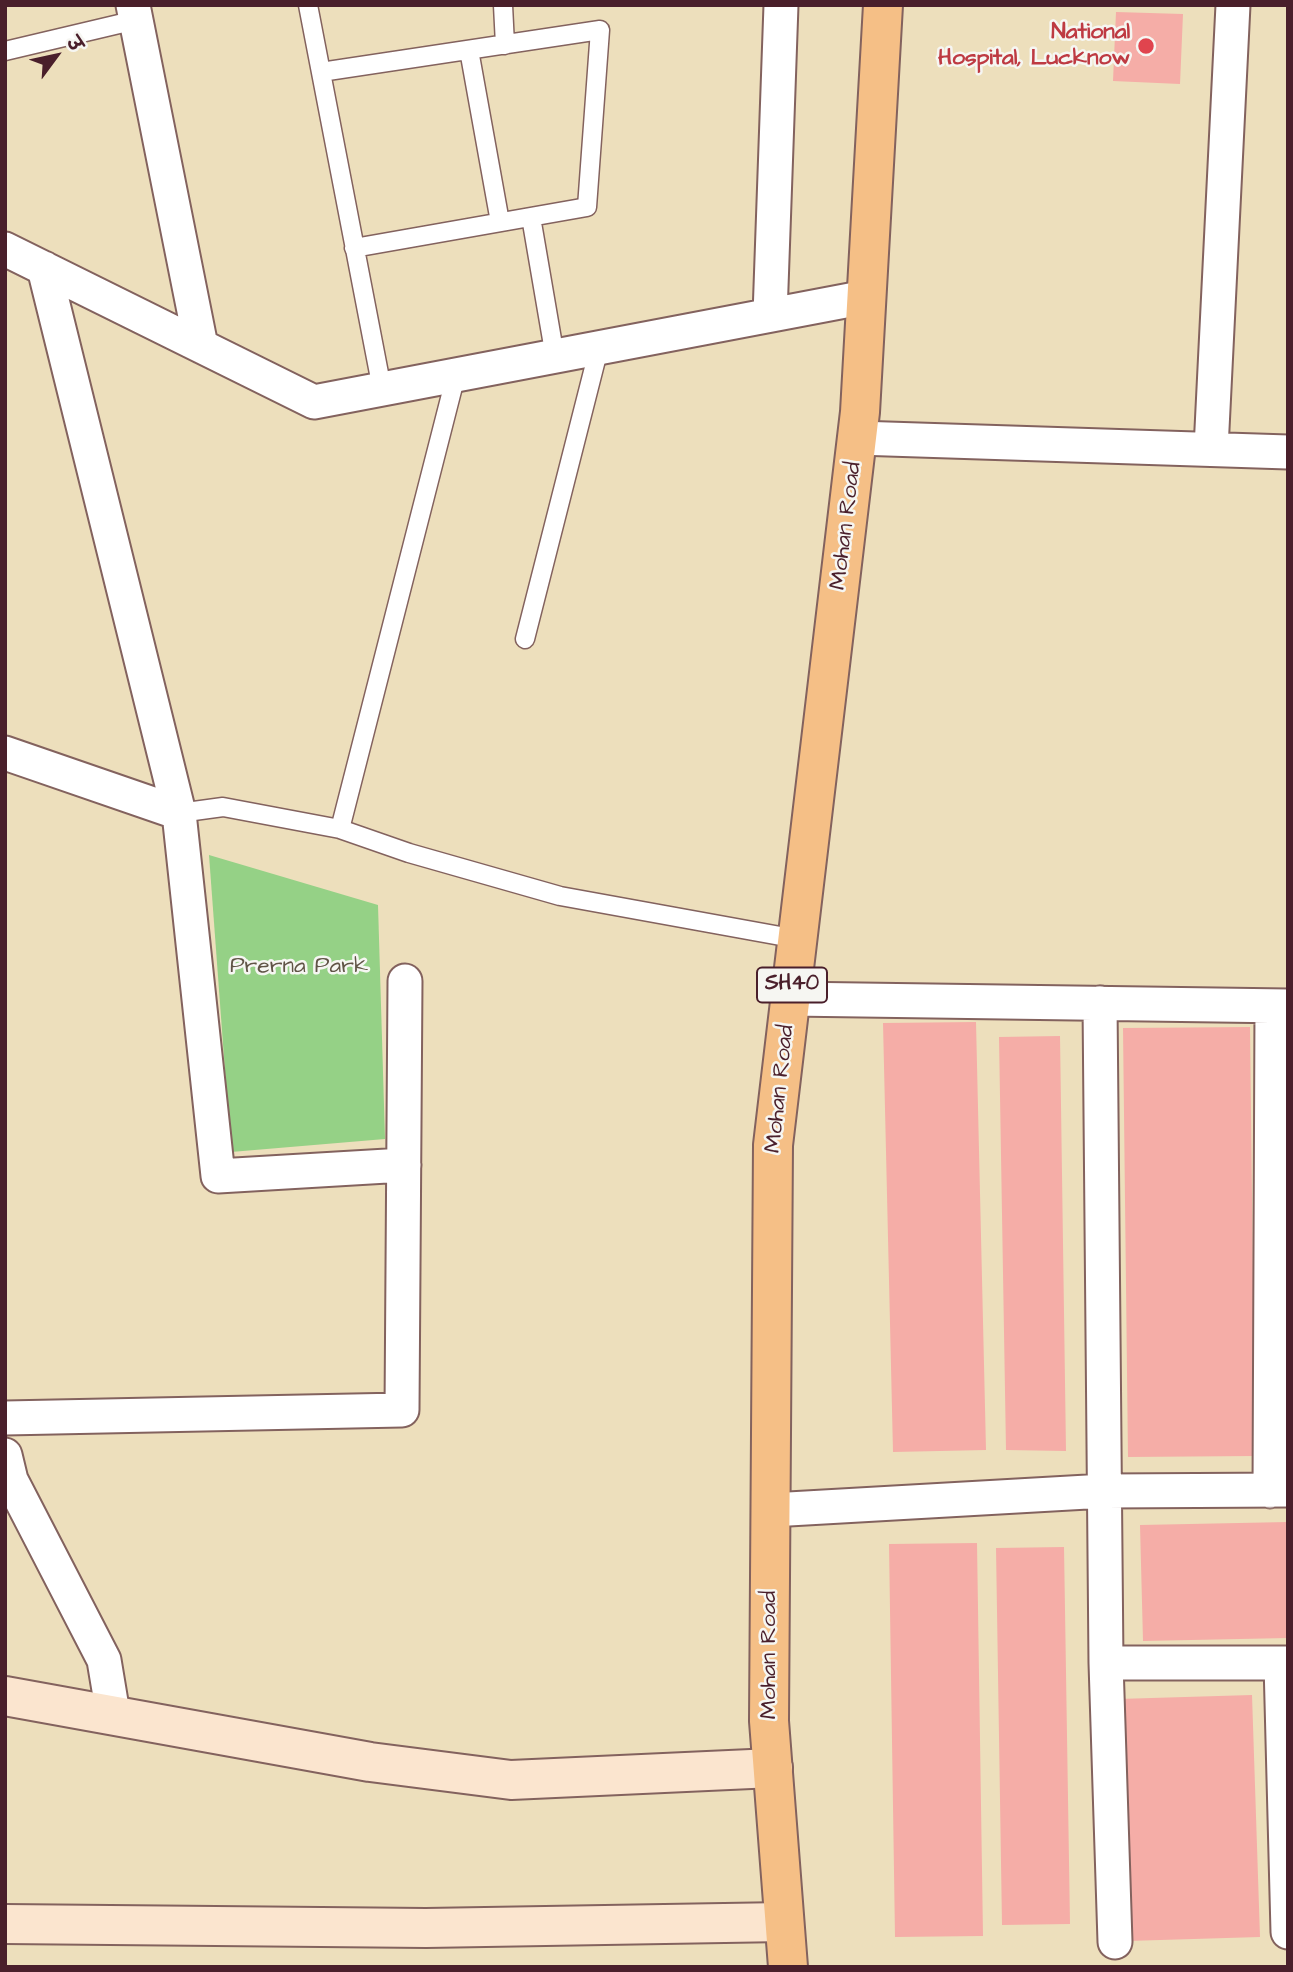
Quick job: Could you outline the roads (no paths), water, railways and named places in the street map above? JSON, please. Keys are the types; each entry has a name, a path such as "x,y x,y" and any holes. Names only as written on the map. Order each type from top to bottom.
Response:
{"main road":[{"name":"Mohan Road","path":"788,1967 769,1721 773,1145 857,438 883,5"}],"street":[{"path":"769,315 780,5"},
{"path":"1211,450 1233,5"},
{"path":"134,12 201,346"},
{"path":"5,249 314,402 866,297"},
{"path":"44,268 179,813 218,1176 404,1165"},
{"path":"857,438 1288,452"},
{"path":"5,753 179,813"},
{"path":"5,1418 402,1410 405,981"},
{"path":"771,1510 1105,1491 1279,1490 1280,1006 790,999"},
{"path":"1100,1003 1106,1663 1115,1942"},
{"path":"5,1455 11,1480 104,1660 113,1714"},
{"path":"1106,1663 1284,1663 1288,1932"},
{"path":"5,1696 370,1762 510,1780 773,1768"},
{"path":"5,1924 426,1928 784,1922"}],"lane":[{"path":"308,5 382,389"},
{"path":"503,5 505,44"},
{"path":"5,51 134,12"},
{"path":"321,72 600,30 587,207 355,248"},
{"path":"469,50 500,222"},
{"path":"531,217 555,356"},
{"path":"524,639 598,348"},
{"path":"340,829 456,375"},
{"path":"179,813 223,807 340,829 408,853 560,896 797,939"}],"place":[{"name":"National Hospital, Lucknow","path":"1146,46"}],"park label":[{"name":"Prerna Park","path":"299,967"}]}
